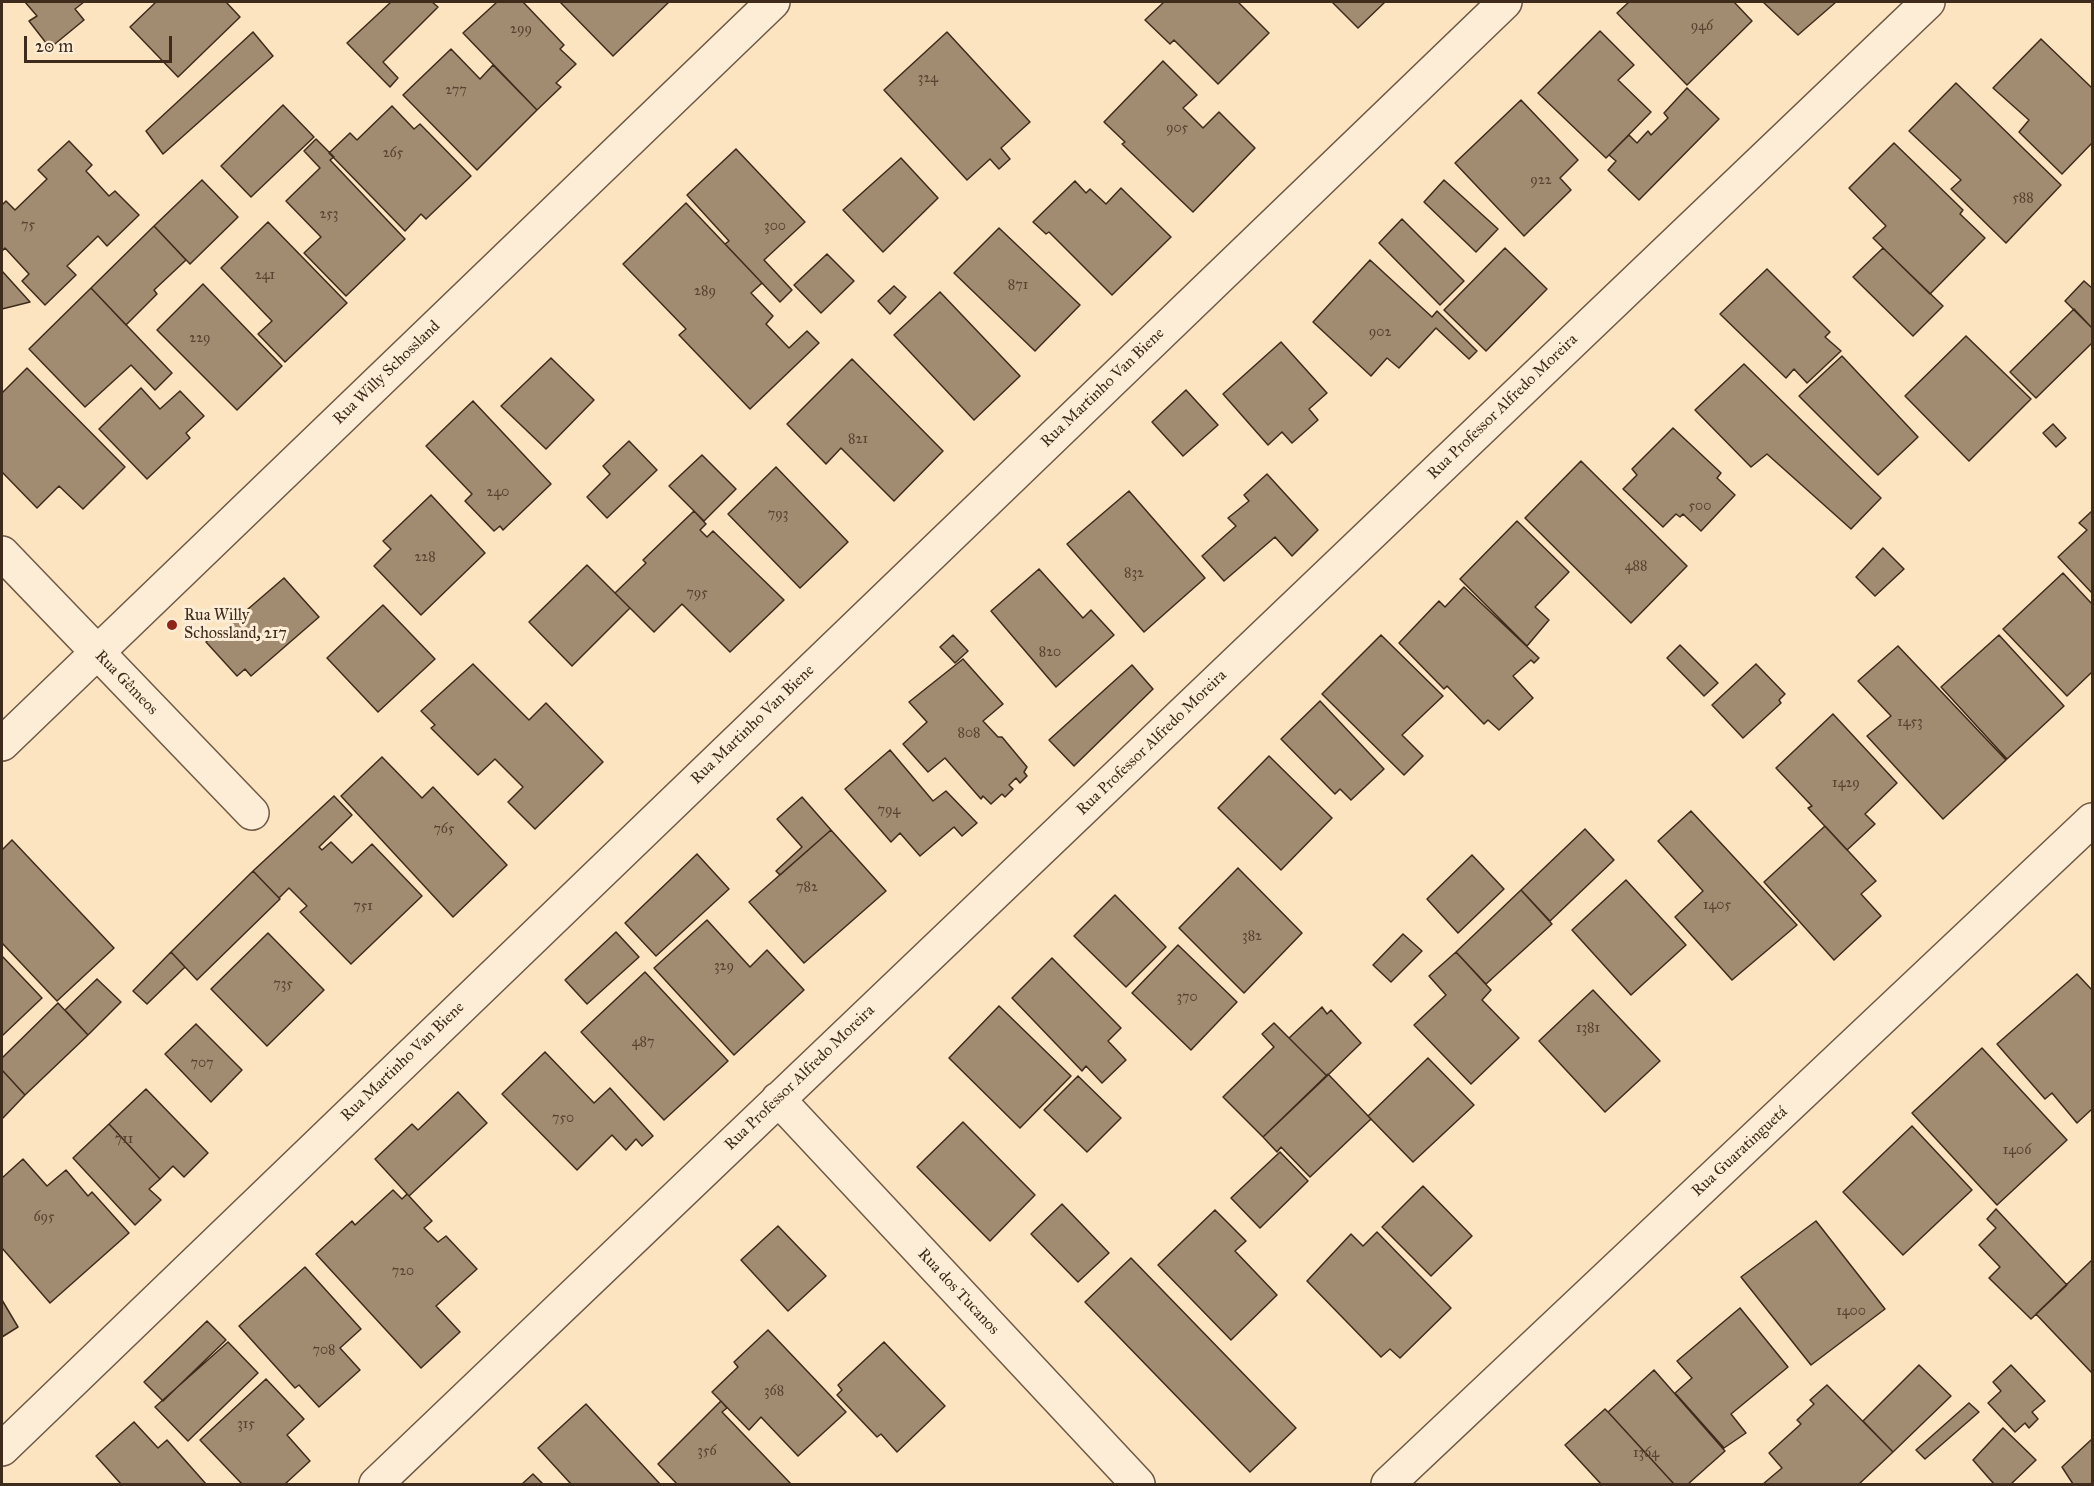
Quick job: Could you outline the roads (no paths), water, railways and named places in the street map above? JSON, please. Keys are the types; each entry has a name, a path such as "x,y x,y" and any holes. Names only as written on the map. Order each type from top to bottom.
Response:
{"street":[{"name":"Rua Willy Schossland","path":"2,744 773,2"},
{"name":"Rua Martinho Van Biene","path":"2,1449 1505,2"},
{"name":"Rua Professor Alfredo Moreira","path":"376,1485 1928,2"},
{"name":"Rua Gêmeos","path":"2,553 252,813"},
{"name":"Rua Guaratinguetá","path":"1388,1485 2092,820"},
{"name":"Rua dos Tucanos","path":"778,1099 1138,1485"}],"place":[{"name":"Rua Willy Schossland, 217","path":"172,625"}]}
